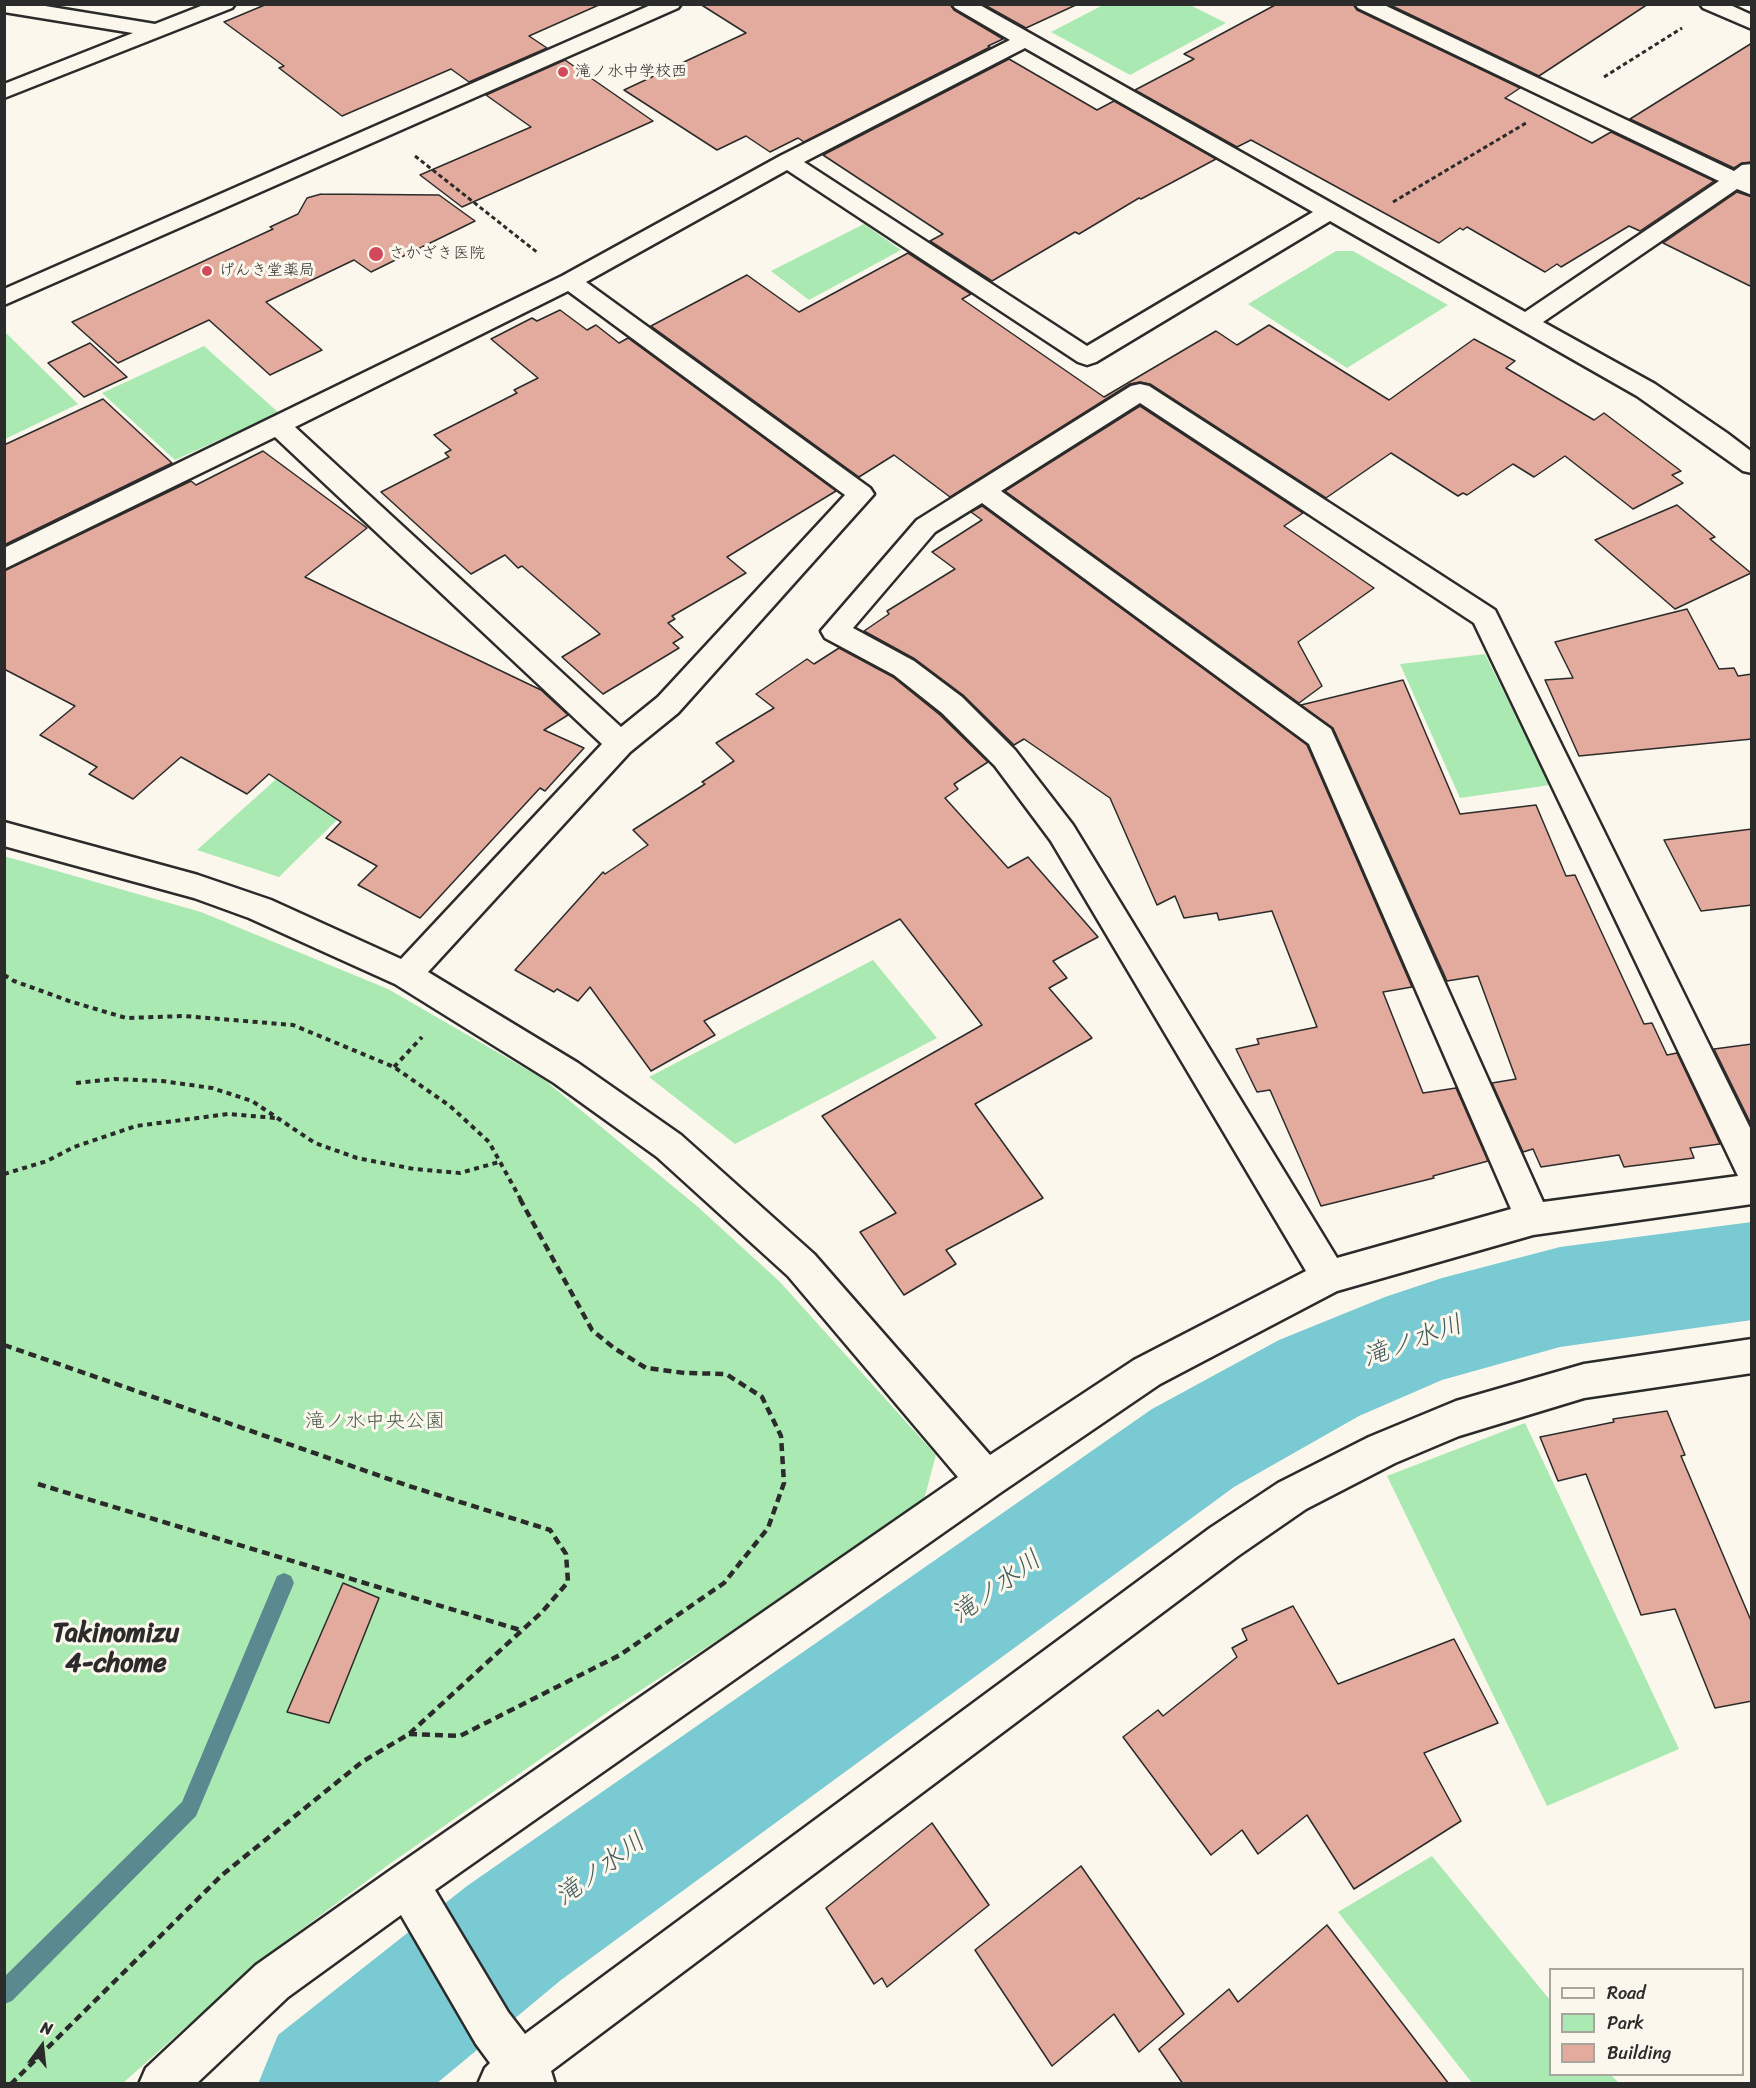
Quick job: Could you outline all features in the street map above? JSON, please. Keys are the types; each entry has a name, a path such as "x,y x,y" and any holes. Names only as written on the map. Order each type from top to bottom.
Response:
{"street":[{"path":"4,92 225,4"},
{"path":"5,298 671,4"},
{"path":"1365,4 1746,179"},
{"path":"962,5 1646,390 1752,465"},
{"path":"4,6 158,31"},
{"path":"1713,6 1752,23"},
{"path":"4,560 570,281 788,161 1026,40"},
{"path":"788,161 1087,357 1329,212"},
{"path":"1526,322 1746,179"},
{"path":"406,975 620,744 668,705 861,495 570,281"},
{"path":"1329,1277 1062,833 1005,758 952,705 904,668 835,631 926,526 1140,392 1485,617 1752,1169"},
{"path":"277,425 620,744"},
{"path":"983,491 1321,737 1533,1219"},
{"path":"4,834 198,887 260,909 406,975 566,1073 669,1146 801,1265 986,1480"},
{"path":"162,2084 272,1981 407,1884 986,1480 1147,1372 1329,1277 1533,1219 1752,1190"},
{"path":"407,1884 518,2077 1224,1542 1292,1496 1382,1450 1466,1416 1584,1381 1752,1356"}],"path":[{"path":"1602,78 1713,6"},
{"path":"1386,207 1528,122"},
{"path":"409,152 564,273 570,281"},
{"path":"4,975 14,981 69,1001 126,1018 184,1016 293,1025 394,1067 450,1106 489,1142 592,1330 614,1348 646,1368 685,1373 726,1374 762,1397 781,1436 784,1483 768,1528 724,1583 620,1656 460,1736 409,1734"},
{"path":"394,1067 424,1035"},
{"path":"76,1083 114,1080 162,1081 212,1088 252,1101 315,1143 357,1158 414,1169 460,1173 499,1162"},
{"path":"4,1174 47,1161 74,1148 136,1126 228,1114 278,1119"},
{"path":"4,1345 409,1486 550,1530 566,1554 568,1582 542,1611 409,1734 362,1762 222,1875 11,2084"},
{"path":"38,1484 520,1630"}],"green space":[{"path":"1105,4 1190,5 1226,23 1130,75 1051,32"},
{"path":"864,224 901,250 809,300 771,271"},
{"path":"1336,251 1353,251 1448,305 1347,368 1248,304"},
{"path":"5,332 78,404 4,439"},
{"path":"204,346 279,413 175,460 102,393"},
{"path":"1485,654 1550,785 1460,798 1400,664"},
{"path":"340,722 401,757 279,877 197,850"},
{"name":"滝ノ水中央公園","path":"4,856 201,912 388,989 542,1078 698,1207 780,1282 936,1455 922,1507 615,1707 391,1863 267,1955 123,2083 5,2083"},
{"path":"873,960 937,1038 735,1144 649,1077"},
{"path":"1525,1423 1679,1749 1547,1806 1387,1476"},
{"path":"1432,1856 1549,1999 1549,2076 1612,2076 1619,2083 1472,2083 1338,1912"}],"building":[{"path":"267,4 601,4 529,36 547,48 469,82 451,69 342,116 279,68 284,66 224,22"},
{"path":"700,4 950,4 954,10 1003,39 804,142 798,138 770,152 746,136 717,150 624,90 746,33"},
{"path":"983,4 1078,4 1026,28"},
{"path":"1277,4 1353,4 1357,10 1520,88 1505,98 1592,143 1611,132 1714,181 1640,231 1629,226 1561,267 1557,264 1545,272 1467,227 1463,230 1460,228 1439,243 1251,140 1237,147 1135,90 1194,59 1184,54"},
{"path":"1388,4 1648,4 1539,76"},
{"path":"1752,43 1752,162 1742,163 1734,168 1630,119"},
{"path":"1009,59 1097,110 1114,101 1216,159 1139,198 1079,234 1075,232 992,281 930,241 943,234 823,155"},
{"path":"565,60 653,121 462,207 420,175 531,127 486,95"},
{"path":"1737,192 1752,197 1752,287 1663,243"},
{"path":"321,194 439,195 475,221 371,272 354,260 266,302 322,350 270,375 209,320 118,363 72,322 273,229 270,227 298,214 307,198"},
{"path":"908,253 971,294 962,299 1104,397 1216,331 1237,345 1269,325 1389,400 1474,339 1515,361 1506,368 1594,420 1604,413 1681,471 1672,475 1683,483 1633,509 1565,456 1534,477 1513,464 1467,495 1463,493 1458,496 1391,453 1326,498 1150,384 1140,382 1130,384 950,497 894,455 859,477 651,326 747,275 799,312"},
{"path":"560,310 587,330 596,325 619,343 628,338 836,491 727,557 746,573 672,616 675,619 668,623 683,637 673,643 679,648 603,694 562,657 600,634 522,566 518,568 505,555 471,574 381,492 449,457 445,453 451,450 434,435 517,393 514,390 538,378 491,339 532,318 537,321"},
{"path":"90,343 127,377 84,397 48,363"},
{"path":"103,399 172,463 4,545 4,445"},
{"path":"1140,406 1303,513 1284,526 1374,588 1298,642 1322,686 1299,703 1005,491"},
{"path":"263,451 367,528 305,577 541,690 568,715 544,730 584,748 545,791 540,788 420,918 358,885 377,866 326,838 341,822 269,774 247,794 181,757 133,799 89,774 97,767 40,735 75,706 4,669 4,571 191,481 196,485"},
{"path":"1677,505 1715,537 1710,539 1751,573 1675,609 1595,540"},
{"path":"982,506 1307,745 1412,987 1383,992 1423,1093 1456,1088 1488,1161 1433,1176 1434,1178 1321,1206 1270,1090 1257,1092 1236,1049 1259,1044 1257,1039 1317,1027 1272,911 1219,920 1217,913 1184,918 1175,896 1157,905 1110,798 1024,739 1014,745 963,695 915,659 864,631 889,614 887,611 955,569 932,552 982,520 971,512"},
{"path":"1687,609 1719,669 1734,668 1738,676 1752,674 1752,739 1579,756 1545,680 1573,678 1555,642"},
{"path":"839,648 893,677 940,715 988,762 954,784 958,789 945,798 1008,868 1028,857 1098,937 1053,961 1067,978 1049,988 1092,1038 975,1104 1043,1198 946,1250 956,1264 904,1295 860,1232 896,1213 822,1116 982,1025 900,919 704,1021 715,1035 651,1071 590,987 578,1001 557,989 554,992 515,970 603,872 605,874 648,845 633,830 705,784 702,782 734,761 716,743 774,708 756,694 807,659 814,664"},
{"path":"1403,680 1460,814 1536,805 1566,876 1575,875 1644,1024 1652,1023 1667,1055 1677,1053 1720,1144 1690,1148 1694,1158 1624,1167 1619,1155 1541,1167 1533,1149 1523,1152 1492,1083 1516,1079 1478,976 1447,981 1333,728 1301,705"},
{"path":"1752,829 1752,905 1701,911 1664,840"},
{"path":"1752,1044 1752,1126 1714,1049"},
{"path":"1667,1411 1685,1455 1681,1456 1752,1623 1752,1701 1715,1708 1675,1609 1641,1615 1586,1474 1558,1481 1540,1437 1614,1422 1613,1419"},
{"path":"343,1583 379,1598 329,1723 287,1712"},
{"path":"1293,1606 1338,1684 1454,1639 1498,1723 1424,1753 1461,1821 1354,1889 1307,1815 1258,1854 1242,1830 1211,1855 1123,1737 1158,1710 1163,1716 1237,1657 1232,1648 1247,1640 1242,1629"},
{"path":"932,1823 989,1905 887,1987 882,1978 874,1984 826,1908"},
{"path":"1081,1866 1184,2014 1139,2052 1114,2014 1052,2066 975,1950"},
{"path":"1327,1925 1449,2084 1183,2084 1159,2049 1229,1989 1238,2002"}],"waterway":[{"name":"滝ノ水川","path":"327,2084 514,1933 1193,1448 1319,1378 1385,1349 1442,1329 1560,1297 1752,1271"},
{"path":"4,1993 189,1809 284,1583"}],"place":[{"name":"滝ノ水中学校西","path":"563,72"},
{"name":"さかざき医院","path":"376,254"},
{"name":"げんき堂薬局","path":"207,271"}],"district":[{"name":"Takinomizu 4-chome","path":"116,1648"}]}
